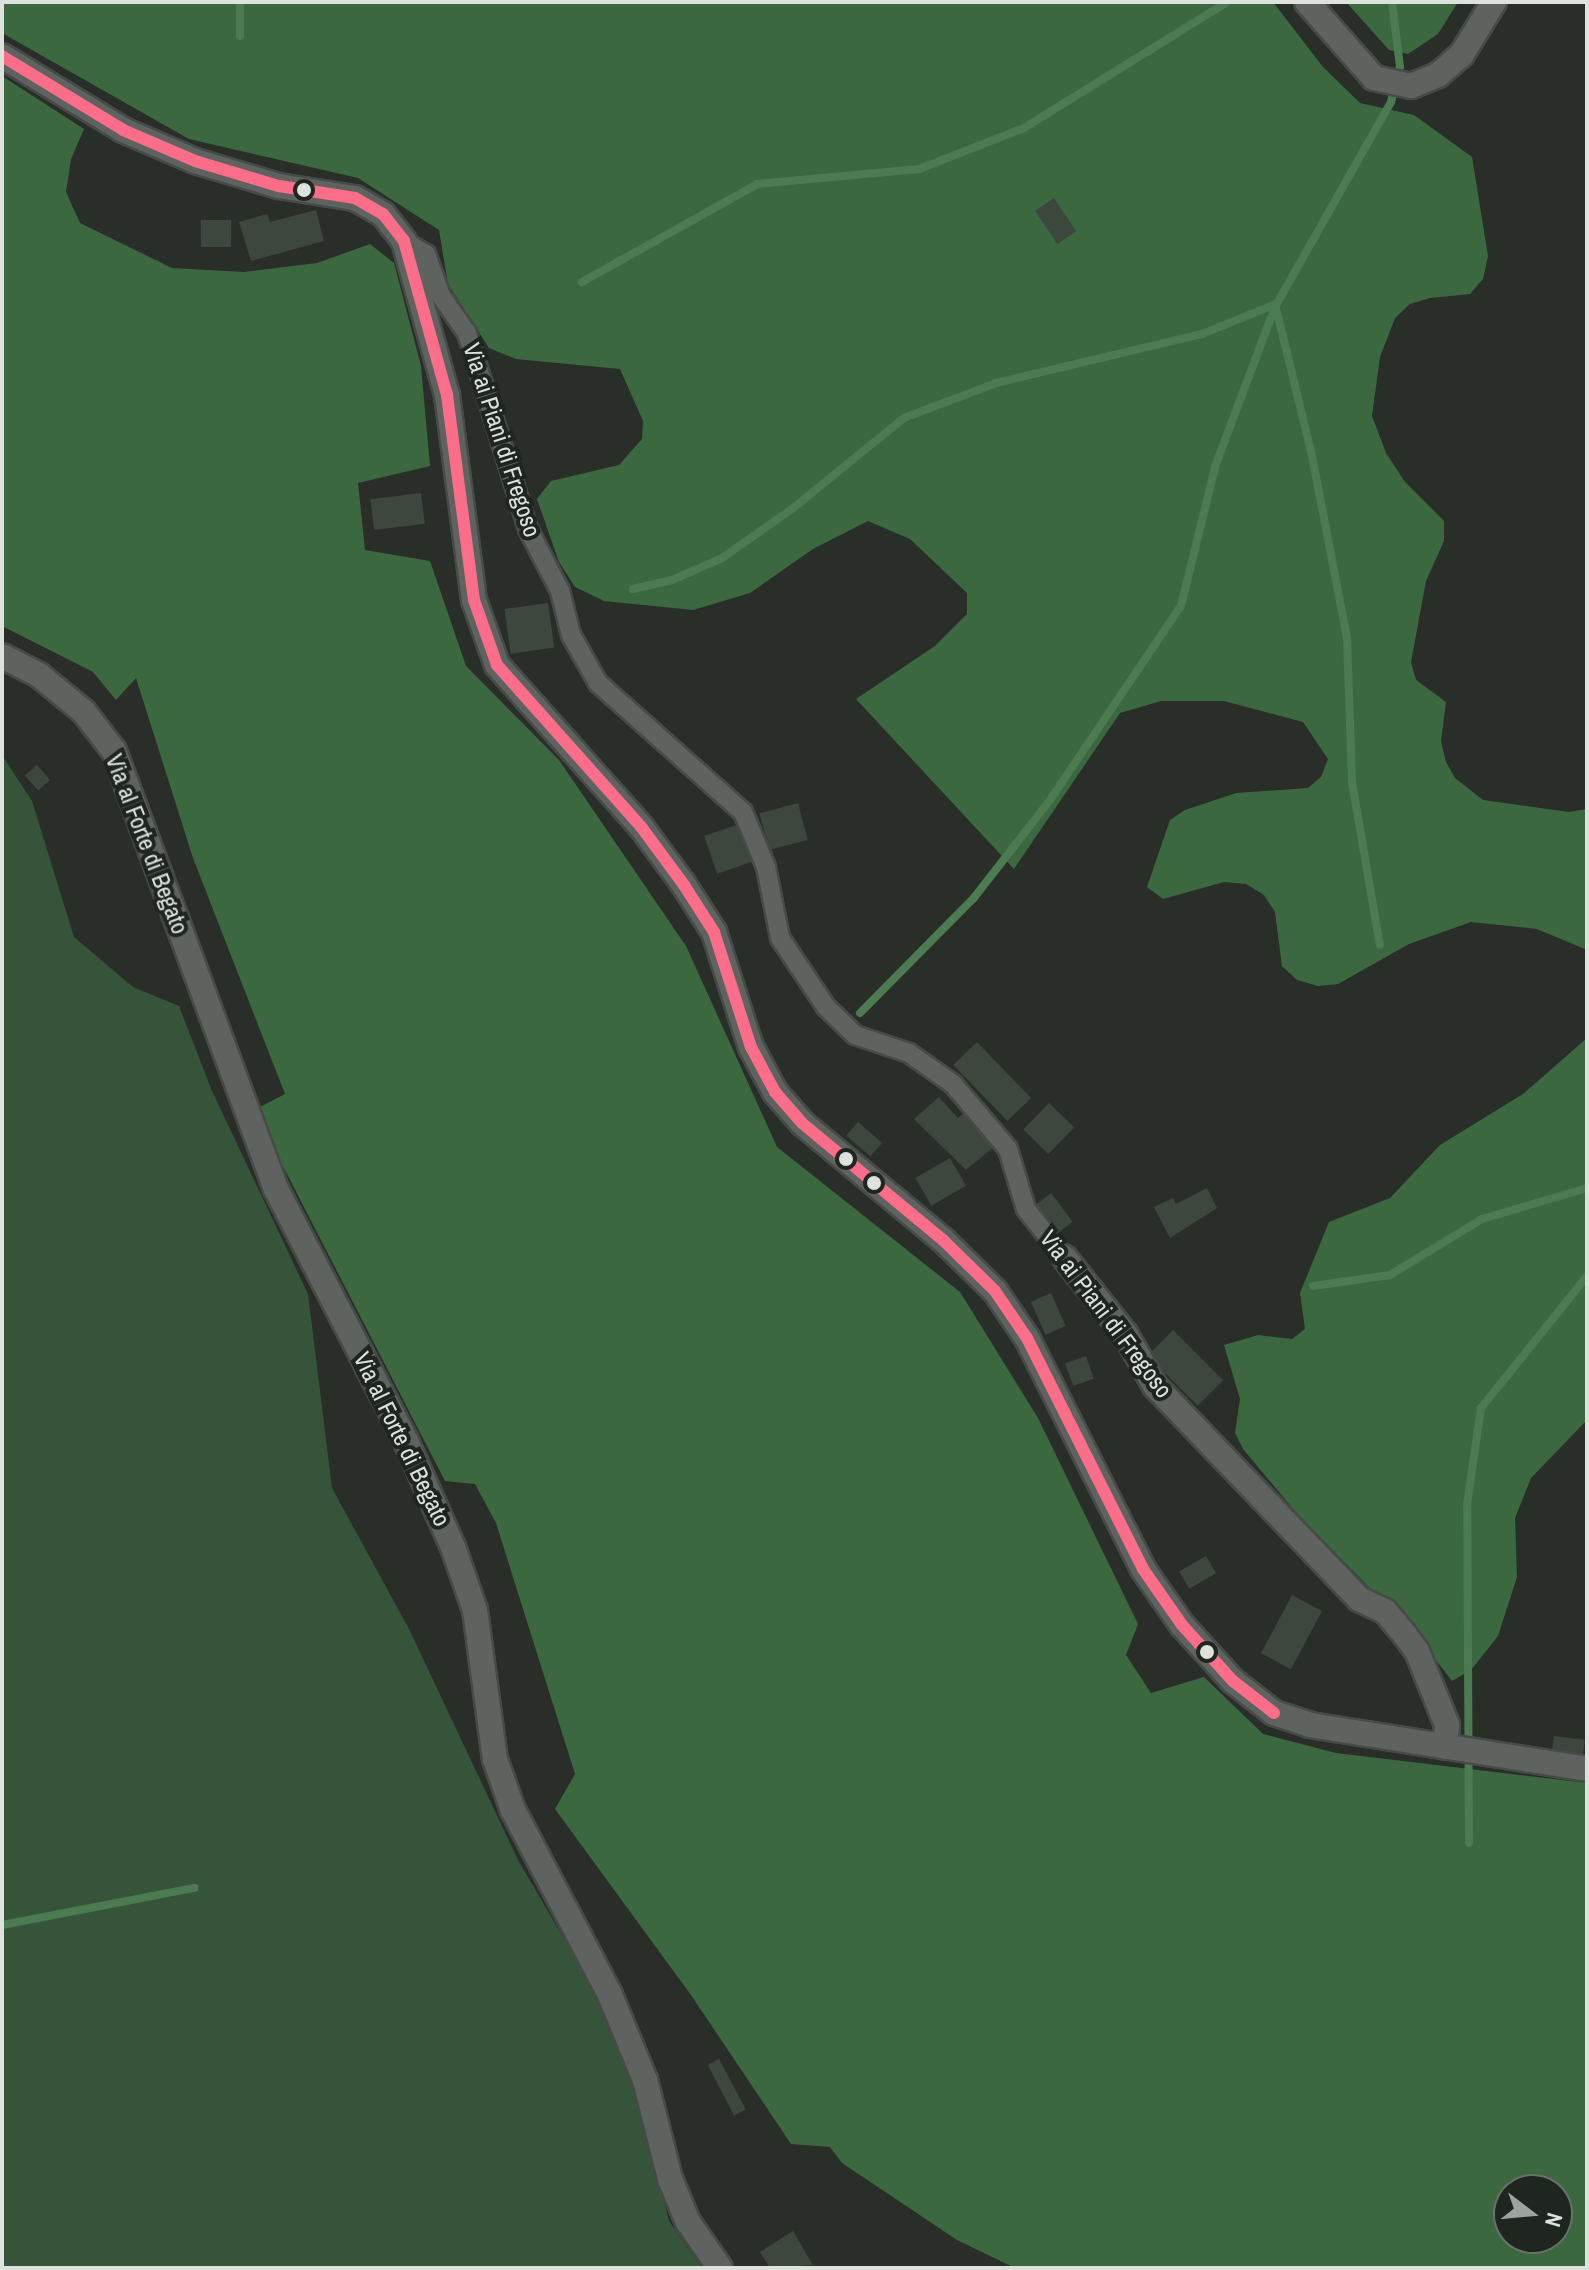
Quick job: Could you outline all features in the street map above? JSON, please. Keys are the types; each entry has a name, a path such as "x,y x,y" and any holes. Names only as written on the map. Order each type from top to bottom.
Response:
{"street":[{"path":"1307,2 1374,78 1411,86 1438,75 1462,54 1494,2"},
{"name":"Via ai Piani di Fregoso","path":"2,56 123,130 195,161 279,186 355,198 383,214 404,241 426,254 441,296 467,333 528,529 560,591 571,635 598,683 743,812 766,867 780,938 826,1007 855,1035 928,1063 953,1084 1008,1149 1026,1209 1126,1335 1155,1386 1359,1599 1385,1611 1405,1635 1417,1651 1447,1725 1445,1747"},
{"name":"Via ai Piani di Fregoso","path":"404,241 447,395 474,600 497,665 642,828 684,885 714,932 751,1047 775,1092 802,1123 943,1240 995,1291 1027,1338 1143,1569 1182,1625 1233,1681 1274,1713 1310,1725 1587,1769"},
{"name":"Via al Forte di Begato","path":"2,656 39,675 84,712 114,751 276,1189 406,1441 453,1547 475,1610 495,1759 513,1810 610,1995 645,2080 670,2179 688,2222 720,2268"}],"green space":[{"path":"2,2 1273,2 1323,67 1360,103 1414,115 1472,157 1488,256 1483,279 1470,294 1430,298 1410,304 1395,318 1380,357 1372,416 1386,453 1405,482 1444,521 1444,541 1426,581 1411,662 1416,680 1446,702 1441,741 1446,762 1455,778 1483,800 1569,812 1587,809 1587,950 1537,929 1471,922 1409,944 1338,984 1318,986 1297,980 1282,966 1275,912 1264,895 1246,884 1224,882 1163,899 1147,887 1170,820 1185,810 1236,793 1308,788 1321,777 1328,759 1303,722 1224,701 1161,701 1120,713 1014,869 856,699 935,646 967,614 967,593 910,539 868,521 813,549 750,593 693,610 604,601 575,587 559,562 537,499 551,481 619,465 642,439 643,421 620,369 516,359 489,348 448,284 439,230 358,178 189,139 2,33"},
{"path":"1346,2 1458,2 1438,34 1408,54 1389,50"},
{"path":"2,76 84,129 71,159 66,192 80,223 172,268 244,272 317,263 370,244 394,263 421,366 430,466 358,483 365,550 430,561 466,666 559,760 686,946 777,1147 960,1292 1038,1418 1138,1624 1126,1655 1151,1693 1204,1677 1263,1734 1336,1753 1587,1783 1587,2268 1015,2268 957,2240 842,2163 830,2147 791,2144 691,1995 555,1809 575,1774 496,1523 475,1484 445,1481 254,1110 285,1094 193,858 136,678 116,700 93,672 2,626"},
{"path":"2,755 32,801 74,937 133,987 179,1006 212,1091 308,1294 332,1488 409,1629 518,1860 597,1995 640,2107 669,2221 702,2268 2,2268"},
{"path":"1587,1038 1587,1420 1531,1478 1515,1518 1517,1577 1498,1636 1471,1670 1452,1681 1418,1637 1299,1516 1243,1449 1235,1433 1240,1399 1224,1345 1258,1335 1292,1339 1305,1329 1300,1293 1329,1222 1390,1198 1440,1145 1523,1094"}],"building":[{"path":"1054,198 1076,231 1057,244 1035,211"},
{"path":"316,210 324,241 251,261 239,222 267,214 270,222"},
{"path":"201,220 231,220 231,247 201,247"},
{"path":"421,493 425,524 374,530 370,499"},
{"path":"548,603 554,648 511,654 504,609"},
{"path":"37,765 50,780 38,791 25,775"},
{"path":"798,803 808,840 769,850 759,813"},
{"path":"742,823 755,861 717,874 704,836"},
{"path":"977,1042 1031,1098 1007,1121 953,1065"},
{"path":"939,1097 958,1118 966,1111 995,1146 966,1170 914,1119"},
{"path":"1049,1103 1074,1127 1048,1154 1023,1130"},
{"path":"858,1122 882,1143 870,1157 846,1136"},
{"path":"950,1158 966,1186 931,1206 915,1178"},
{"path":"1207,1188 1217,1208 1170,1238 1154,1207 1173,1198 1176,1204"},
{"path":"1051,1193 1073,1222 1056,1234 1034,1206"},
{"path":"1051,1293 1066,1326 1046,1335 1031,1302"},
{"path":"1173,1330 1223,1380 1198,1406 1148,1355"},
{"path":"1086,1356 1094,1379 1073,1386 1065,1363"},
{"path":"1206,1556 1216,1573 1189,1589 1179,1572"},
{"path":"1292,1595 1322,1611 1291,1669 1261,1653"},
{"path":"1554,1736 1585,1740 1582,1760 1552,1756"},
{"path":"719,2059 746,2109 734,2115 708,2065"},
{"path":"793,2231 813,2265 770,2268 760,2252"}],"waterway":[{"path":"240,2 240,36"},
{"path":"582,282 757,184 919,169 1024,128 1227,2"},
{"path":"860,1013 973,899 1050,800 1181,606 1216,464 1275,307 1391,102 1400,67 1392,2"},
{"path":"633,589 672,580 722,558 792,509 904,418 996,383 1202,334 1276,304"},
{"path":"1276,308 1312,456 1347,637 1352,782 1380,945"},
{"path":"1313,1286 1390,1275 1482,1219 1587,1188"},
{"path":"1469,1843 1467,1505 1481,1408 1587,1276"},
{"path":"2,1925 194,1888"}],"transit line":[{"path":"2,56 123,130 195,161 279,186 355,198 383,214 404,241 447,395 474,600 497,665 642,828 684,885 714,932 751,1047 775,1092 802,1123 943,1240 995,1291 1027,1338 1143,1569 1182,1625 1233,1681 1274,1713"}]}
